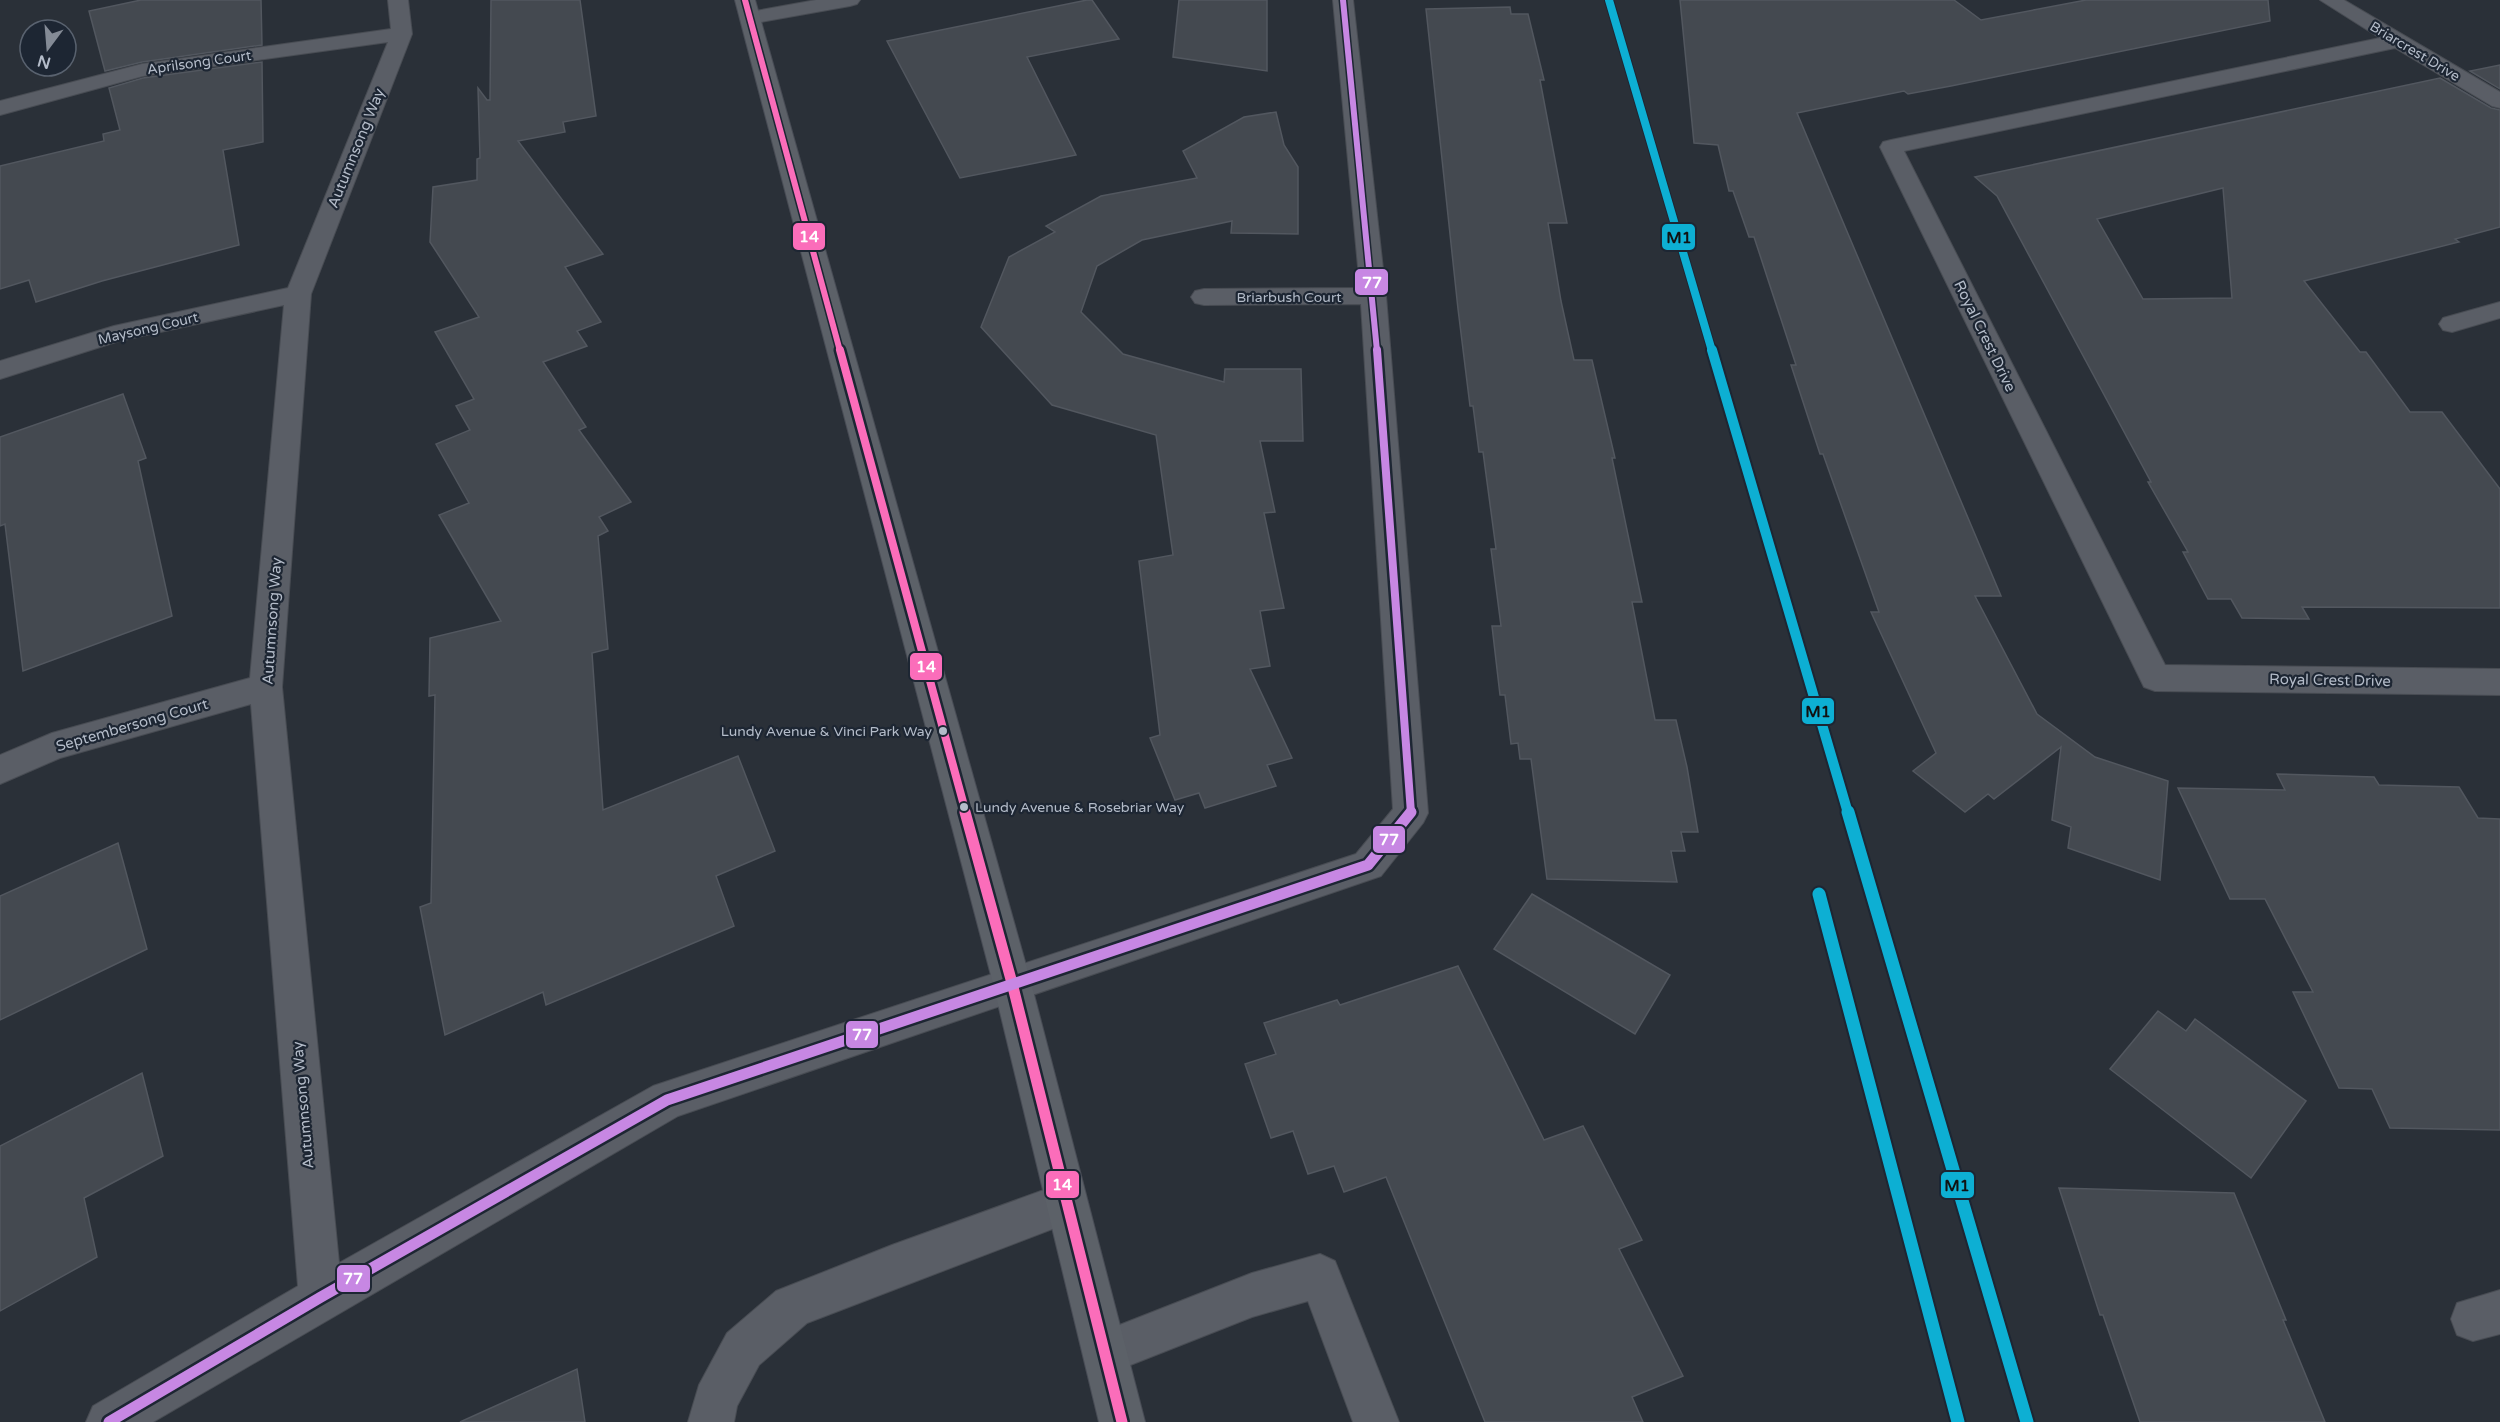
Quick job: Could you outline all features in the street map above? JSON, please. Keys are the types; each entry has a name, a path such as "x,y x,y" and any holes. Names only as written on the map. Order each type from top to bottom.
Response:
{"main road":[{"path":"748,9 1012,983 1122,1422"}],"street":[{"name":"Autumnsong Way","path":"321,1297 266,687 298,294 402,34 398,0"},
{"path":"748,9 850,0"},
{"path":"109,1422 321,1297 667,1100 1368,865 1411,813 1373,296 1343,0"},
{"name":"Briarcrest Drive","path":"2330,0 2500,101"},
{"name":"Aprilsong Court","path":"0,108 142,70 402,34"},
{"name":"Royal Crest Drive","path":"2397,40 1891,147 2155,678 2500,682"},
{"name":"Maysong Court","path":"0,370 114,334 298,294"},
{"name":"Briarbush Court","path":"1204,297 1373,296"},
{"path":"2452,324 2500,310"},
{"name":"Septembersong Court","path":"0,770 52,747 266,687"},
{"path":"711,1422 715,1401 743,1349 792,1307 892,1267 1066,1203"},
{"path":"1105,1353 1252,1295 1320,1276 1377,1422"}],"building":[{"path":"141,0 261,0 262,45 142,62 105,71 89,11"},
{"path":"491,0 580,0 596,116 563,122 565,132 518,141 603,254 565,267 601,322 577,331 587,346 543,362 586,427 579,430 631,502 599,517 608,531 598,536 608,649 592,653 603,810 738,756 775,851 716,876 734,926 546,1005 543,992 445,1035 420,907 431,903 435,695 429,696 430,638 501,621 439,515 469,503 436,444 470,430 456,406 474,399 435,332 479,317 430,242 433,187 477,180 477,159 480,158 478,88 487,100 490,100"},
{"path":"1092,0 1119,39 1027,57 1076,155 960,178 887,41"},
{"path":"1179,0 1267,0 1267,71 1173,57"},
{"path":"1680,0 1954,0 1981,20 2086,0 2268,0 2270,21 1951,86 1908,94 1904,91 1797,113 2001,596 1975,596 2037,714 2095,757 2168,781 2160,880 2068,848 2071,827 2052,820 2061,747 1994,799 1988,794 1965,812 1913,771 1936,753 1871,612 1879,612 1823,454 1820,454 1791,365 1796,365 1754,237 1749,237 1733,191 1729,191 1718,145 1694,143"},
{"path":"1510,7 1511,14 1528,14 1544,80 1540,80 1567,223 1548,223 1561,301 1574,360 1592,360 1615,458 1612,458 1642,602 1632,602 1655,720 1676,720 1687,767 1698,832 1681,832 1685,851 1671,851 1677,882 1547,879 1531,759 1520,759 1518,743 1511,744 1505,695 1500,695 1492,626 1501,626 1491,549 1496,549 1483,452 1479,452 1473,406 1470,406 1426,9"},
{"path":"262,62 263,142 223,150 239,245 102,281 36,302 29,280 0,289 0,166 104,141 103,134 120,130 109,88 143,78"},
{"path":"2500,65 2500,89 2470,71"},
{"path":"2440,78 2491,108 2500,110 2500,227 2455,239 2459,242 2304,281 2360,352 2366,352 2410,412 2442,412 2500,489 2500,608 2302,607 2309,619 2242,618 2231,599 2208,599 2183,552 2188,552 2148,482 2151,482 1997,196 1975,177","holes":["2223,188 2232,298 2143,299 2097,219"]},
{"path":"1276,112 1284,145 1298,167 1298,234 1231,233 1232,221 1142,240 1097,266 1081,312 1123,354 1224,382 1225,369 1301,369 1303,441 1260,441 1275,512 1264,513 1284,608 1260,611 1270,666 1250,669 1292,758 1267,765 1276,786 1205,808 1199,793 1175,800 1150,738 1160,735 1139,561 1173,555 1156,435 1052,405 981,327 1009,257 1055,232 1046,226 1101,196 1197,178 1183,151 1244,117"},
{"path":"123,394 146,458 138,461 172,616 23,671 5,524 0,526 0,437"},
{"path":"2277,774 2374,777 2379,785 2459,787 2478,818 2500,819 2500,1130 2390,1128 2372,1089 2339,1088 2293,992 2313,992 2265,899 2230,899 2178,788 2285,790"},
{"path":"118,843 147,949 0,1020 0,896"},
{"path":"1532,894 1670,975 1635,1034 1494,949"},
{"path":"1458,966 1544,1140 1583,1126 1642,1240 1619,1249 1683,1376 1632,1397 1643,1422 1485,1422 1386,1177 1344,1192 1334,1166 1308,1174 1293,1131 1271,1138 1245,1064 1276,1054 1264,1023 1337,1000 1340,1005"},
{"path":"2158,1011 2186,1031 2195,1019 2306,1101 2251,1178 2110,1069"},
{"path":"142,1073 163,1156 84,1198 97,1257 0,1311 0,1146"},
{"path":"2059,1188 2234,1193 2325,1422 2140,1422 2103,1315 2100,1315"},
{"path":"577,1369 585,1422 460,1422"}],"transit line":[{"name":"14","path":"745,0 1012,983 1122,1422"},
{"name":"77","path":"109,1422 321,1297 667,1100 1368,865 1411,813 1373,296 1343,0"},
{"name":"M1","path":"1609,0 2027,1422"},
{"name":"M1","path":"1819,894 1958,1422"}],"place":[{"name":"Lundy Avenue & Vinci Park Way","path":"943,731"},
{"name":"Lundy Avenue & Rosebriar Way","path":"964,807"}]}
